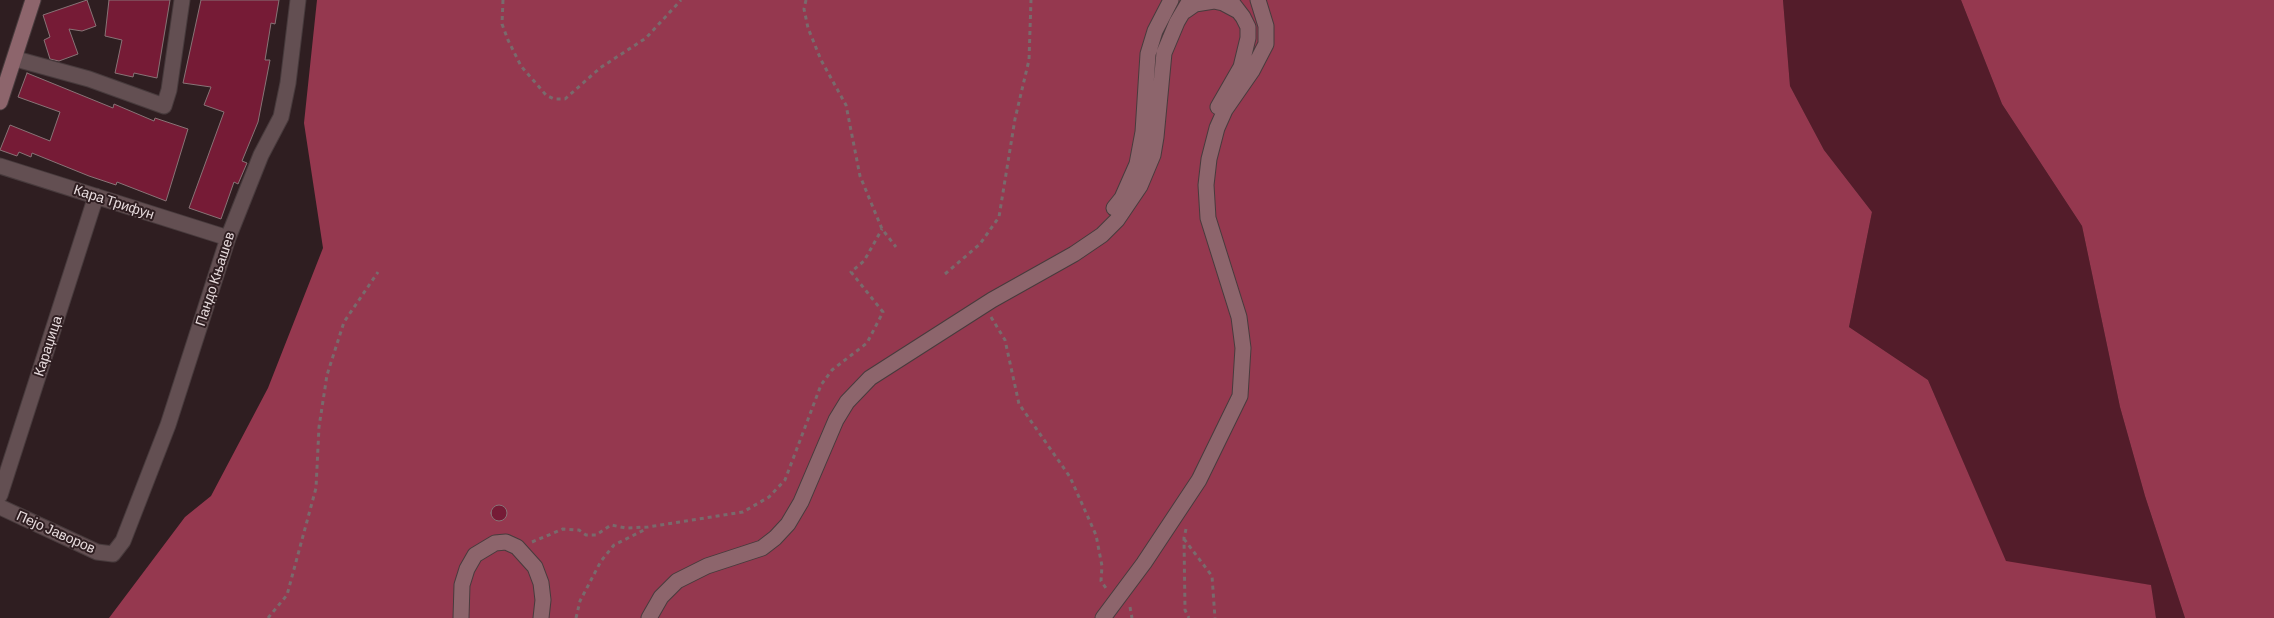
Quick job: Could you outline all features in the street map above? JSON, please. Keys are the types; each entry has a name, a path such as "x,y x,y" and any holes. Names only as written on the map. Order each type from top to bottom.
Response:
{"street":[{"path":"0,102 16,59 33,0"},
{"path":"16,59 89,79 164,106 169,90 182,0"},
{"name":"Пандо Књашев","path":"113,554 123,541 168,424 228,238 261,155 281,117 288,83 298,0"},
{"path":"1042,271 1092,232 1122,198 1131,181 1137,164 1143,132 1148,54 1154,31 1171,0"},
{"path":"1103,618 1144,563 1208,464 1240,396 1243,348 1239,317 1208,218 1206,185 1209,159 1217,128 1225,110 1252,71 1266,44 1266,26 1258,0"},
{"path":"649,618 669,588 688,574 762,548 788,524 801,502 836,420 858,389 887,366 988,303 1074,254 1102,235 1130,203 1140,186 1153,155 1164,53 1173,30 1188,5 1214,1 1234,6 1248,27 1248,38 1241,67 1208,124 1200,158 1197,190 1201,223 1207,244 1231,308 1243,348"},
{"name":"Кара Трифун","path":"0,166 228,238"},
{"name":"Караџица","path":"0,495 96,196"},
{"name":"Пејо Јаворов","path":"0,507 97,552 113,554"},
{"path":"462,618 462,586 475,556 495,543 506,542 517,547 535,567 541,583 543,600 541,618"}],"path":[{"path":"503,0 502,24 521,66 546,95 554,99 565,99 600,68 646,38 681,0"},
{"path":"806,0 804,9 808,28 821,60 846,104 860,176 882,229 896,247"},
{"path":"945,274 980,244 1000,217 1015,119 1028,60 1031,0"},
{"path":"517,547 564,530 579,530 586,535 596,534 611,525 626,528 648,528 743,512 769,497 785,480 821,385 832,370 867,343 883,312 851,272 864,261 882,229"},
{"path":"268,618 287,595 316,488 319,427 327,375 344,322 378,272"},
{"path":"988,303 1005,340 1019,404 1070,477 1096,535 1102,566 1101,581 1116,599"},
{"path":"576,618 580,601 600,561 614,545 648,528"},
{"path":"1189,618 1185,610 1184,538 1212,576 1215,618"}],"shaded area":[{"path":"317,0 1783,0 1790,86 1824,150 1872,212 1849,327 1928,380 2006,561 2151,585 2156,618 109,618 185,517 211,496 268,388 323,248 304,123"},
{"path":"1783,0 1961,0 2002,104 2082,226 2120,407 2145,496 2185,618 2156,618 2150,585 2006,562 1928,380 1849,327 1872,212 1824,150 1790,86"},
{"path":"1961,0 2274,0 2274,618 2185,618 2145,496 2120,407 2082,226 2002,104"}],"building":[{"path":"87,0 96,26 82,31 69,29 78,54 59,61 50,59 44,40 50,37 43,15"},
{"path":"109,0 170,0 157,78 134,73 133,77 115,73 122,40 105,36"},
{"path":"201,0 279,0 275,24 271,23 265,60 270,60 258,122 242,161 247,163 238,184 234,182 221,219 189,208 224,112 204,105 211,87 183,83"},
{"path":"27,73 113,108 114,104 154,121 155,118 188,129 166,201 117,182 116,185 89,176 32,153 31,157 19,152 17,156 0,150 10,125 50,141 60,112 18,97"},
{"path":"496,505 502,505 507,510 505,519 496,521 491,516 491,510"}]}
